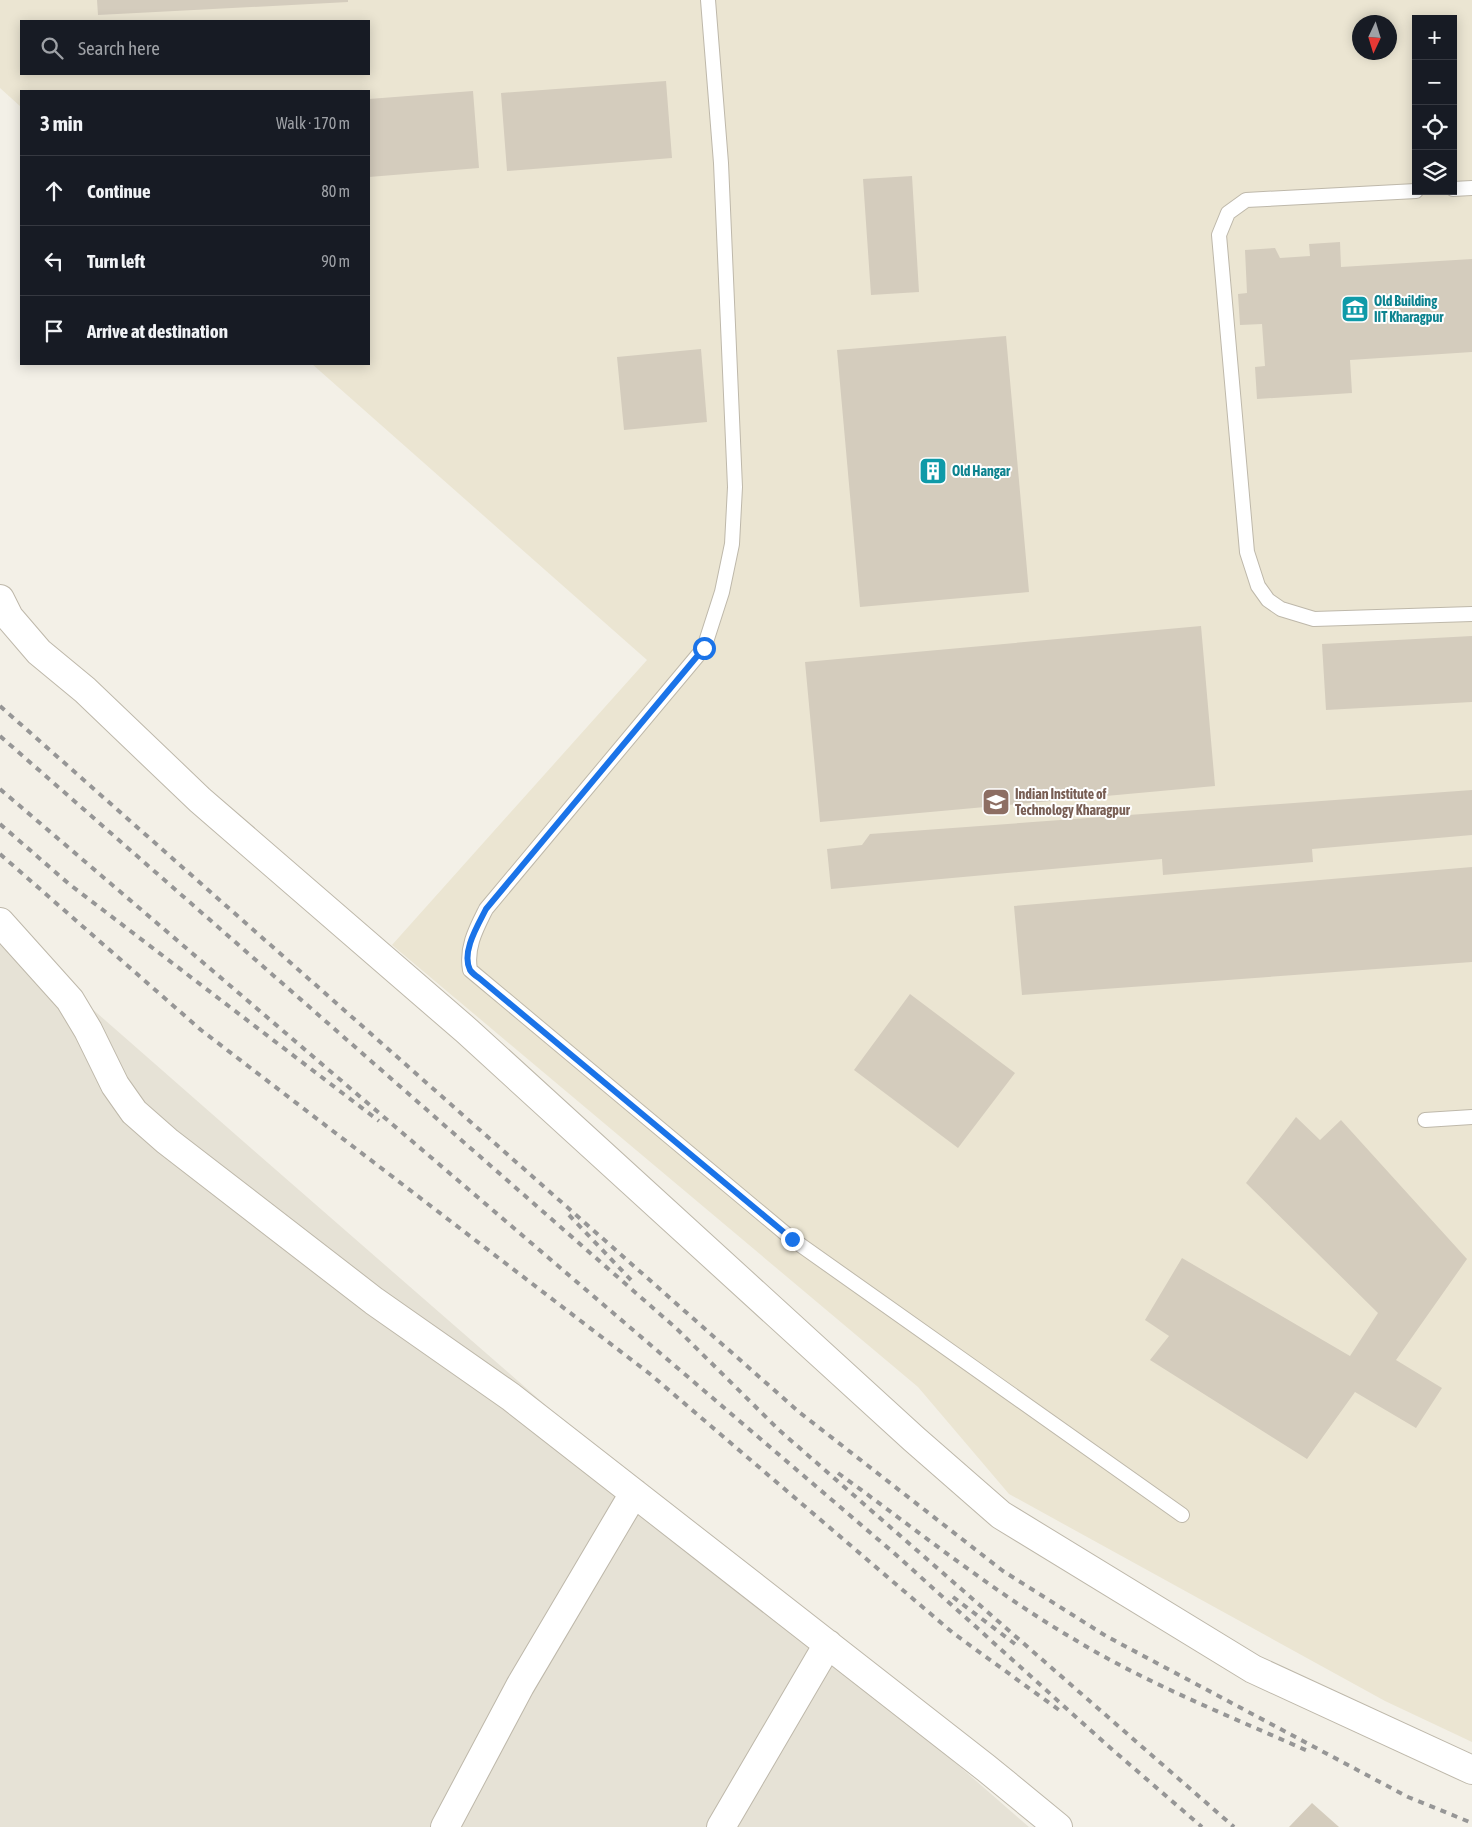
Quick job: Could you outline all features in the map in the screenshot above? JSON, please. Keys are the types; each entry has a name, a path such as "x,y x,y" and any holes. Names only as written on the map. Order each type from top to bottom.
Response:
{"street":[{"path":"0,599 9,617 39,652 85,690 200,800 467,1031 906,1433 1001,1515 1253,1669 1472,1770"},
{"path":"0,924 70,1000 88,1030 115,1085 134,1112 167,1141 374,1301 511,1397 828,1644 1058,1827"},
{"path":"445,1827 520,1686 634,1493"},
{"path":"721,1827 828,1644"}],"lane":[{"path":"708,0 721,163 735,487 732,544 722,592 704,648 486,909 473,937 468,958 470,970 792,1239 1182,1515"},
{"path":"1457,189 1472,188"},
{"path":"1412,191 1246,200 1228,213 1219,235 1247,552 1258,586 1268,600 1281,609 1314,619 1472,614"},
{"path":"1425,1120 1472,1117"}],"shaded area":[{"name":"Indian Institute of Technology Kharagpur","path":"0,0 1472,0 1472,1742 1385,1701 1009,1494 918,1387 392,945 647,660 313,365 370,365 370,90 20,90 20,106 0,88"},
{"path":"0,928 236,1135 1029,1827 0,1827"}],"building":[{"path":"97,0 348,0 348,2 98,15"},
{"path":"666,81 672,158 507,171 501,93"},
{"path":"473,91 479,168 370,177 370,99"},
{"path":"912,176 919,292 871,295 863,179"},
{"name":"Old Building IIT Kharagpur","path":"1340,242 1341,267 1472,259 1472,352 1350,360 1352,393 1257,399 1255,367 1265,366 1262,324 1240,325 1238,294 1247,293 1245,250 1275,248 1280,258 1310,256 1309,244"},
{"name":"Old Hangar","path":"1006,336 1029,592 860,607 837,350"},
{"path":"701,349 707,422 624,430 617,357"},
{"path":"1201,626 1215,786 820,822 805,662"},
{"path":"1472,636 1472,702 1326,710 1322,644"},
{"path":"1472,790 1472,835 1312,849 1313,862 1163,875 1162,859 831,889 827,849 862,845 870,834"},
{"path":"1472,867 1472,962 1022,995 1014,906"},
{"path":"910,994 1015,1073 958,1148 854,1070"},
{"path":"1296,1117 1320,1140 1341,1120 1467,1259 1396,1360 1442,1388 1416,1428 1355,1392 1307,1459 1150,1360 1169,1336 1145,1320 1182,1258 1350,1356 1378,1313 1246,1183"},
{"path":"1312,1803 1339,1827 1289,1827"}],"railway":[{"path":"0,706 799,1412 1003,1571 1106,1636 1408,1797 1472,1823"},
{"path":"0,736 677,1329 779,1430 1234,1827"},
{"path":"0,789 894,1553 1107,1745 1202,1827"},
{"path":"0,824 69,884 379,1121"},
{"path":"0,854 201,1030 650,1374 953,1633 1059,1710"},
{"path":"569,1215 631,1280"},
{"path":"838,1473 985,1581 1077,1641 1162,1686 1310,1752"},
{"path":"953,1597 1015,1644"}],"place":[{"name":"Old Building IIT Kharagpur","path":"1355,309"},
{"name":"Old Hangar","path":"933,471"},
{"name":"Indian Institute of Technology Kharagpur","path":"996,802"}],"route":[{"path":"704,648 486,909 473,937 468,958 470,970 479,978 792,1239"}]}
